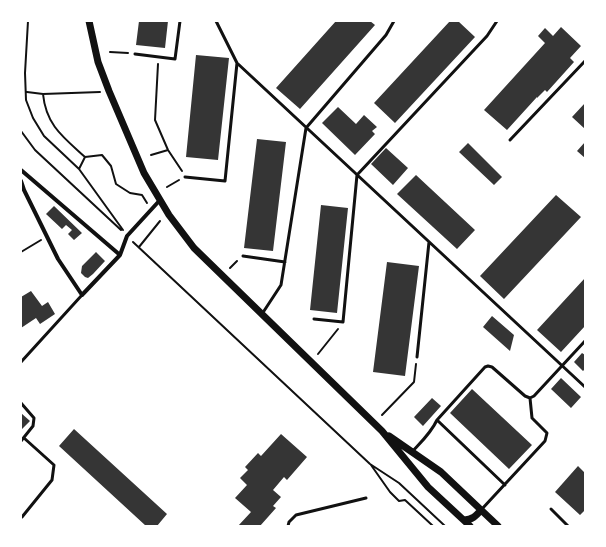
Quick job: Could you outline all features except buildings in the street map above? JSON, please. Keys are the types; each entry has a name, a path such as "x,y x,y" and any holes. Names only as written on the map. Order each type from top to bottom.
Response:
{"street":[{"path":"89,21 98,62 109,92 144,173 160,200 194,248 382,431 428,487 470,526"},
{"path":"21,170 120,255"},
{"path":"21,181 58,259 82,295 120,255 127,236 150,209 160,200"},
{"path":"382,431 441,472 498,526"},
{"path":"412,468 420,462 429,464"},
{"path":"464,520 475,517 481,510"}],"lane":[{"path":"135,54 175,59 180,21"},
{"path":"216,21 237,63 585,387"},
{"path":"262,314 281,286 306,128 386,35 394,21"},
{"path":"314,319 343,322 357,175 487,36 497,21"},
{"path":"510,140 585,61"},
{"path":"185,177 225,181 237,63"},
{"path":"417,357 429,242"},
{"path":"243,256 285,262"},
{"path":"21,362 82,295"},
{"path":"530,398 534,396 585,341"},
{"path":"412,452 427,436 437,420 488,366 524,396 530,398"},
{"path":"481,510 547,437 545,430 532,418 530,398"},
{"path":"21,403 34,418 33,426 21,441"},
{"path":"437,420 505,485"},
{"path":"22,516 52,480 54,465 24,438"},
{"path":"288,526 289,522 296,515 366,498"},
{"path":"551,509 568,526"}],"path":[{"path":"28,21 25,73 26,100 33,118 44,136 79,169 127,236"},
{"path":"110,52 135,54"},
{"path":"158,57 155,120 168,150 185,177 167,187"},
{"path":"26,92 43,94 109,92"},
{"path":"43,94 44,104 50,122 67,141 84,157 102,155 112,166 116,184 130,193 142,195 150,209 161,221 139,247"},
{"path":"21,131 35,150 370,464 399,501 405,500 433,526"},
{"path":"152,156 168,150"},
{"path":"79,169 84,157"},
{"path":"21,252 47,236"},
{"path":"230,268 243,256"},
{"path":"318,354 343,322"},
{"path":"382,415 414,382 417,357"},
{"path":"370,464 399,483 445,526"}]}
